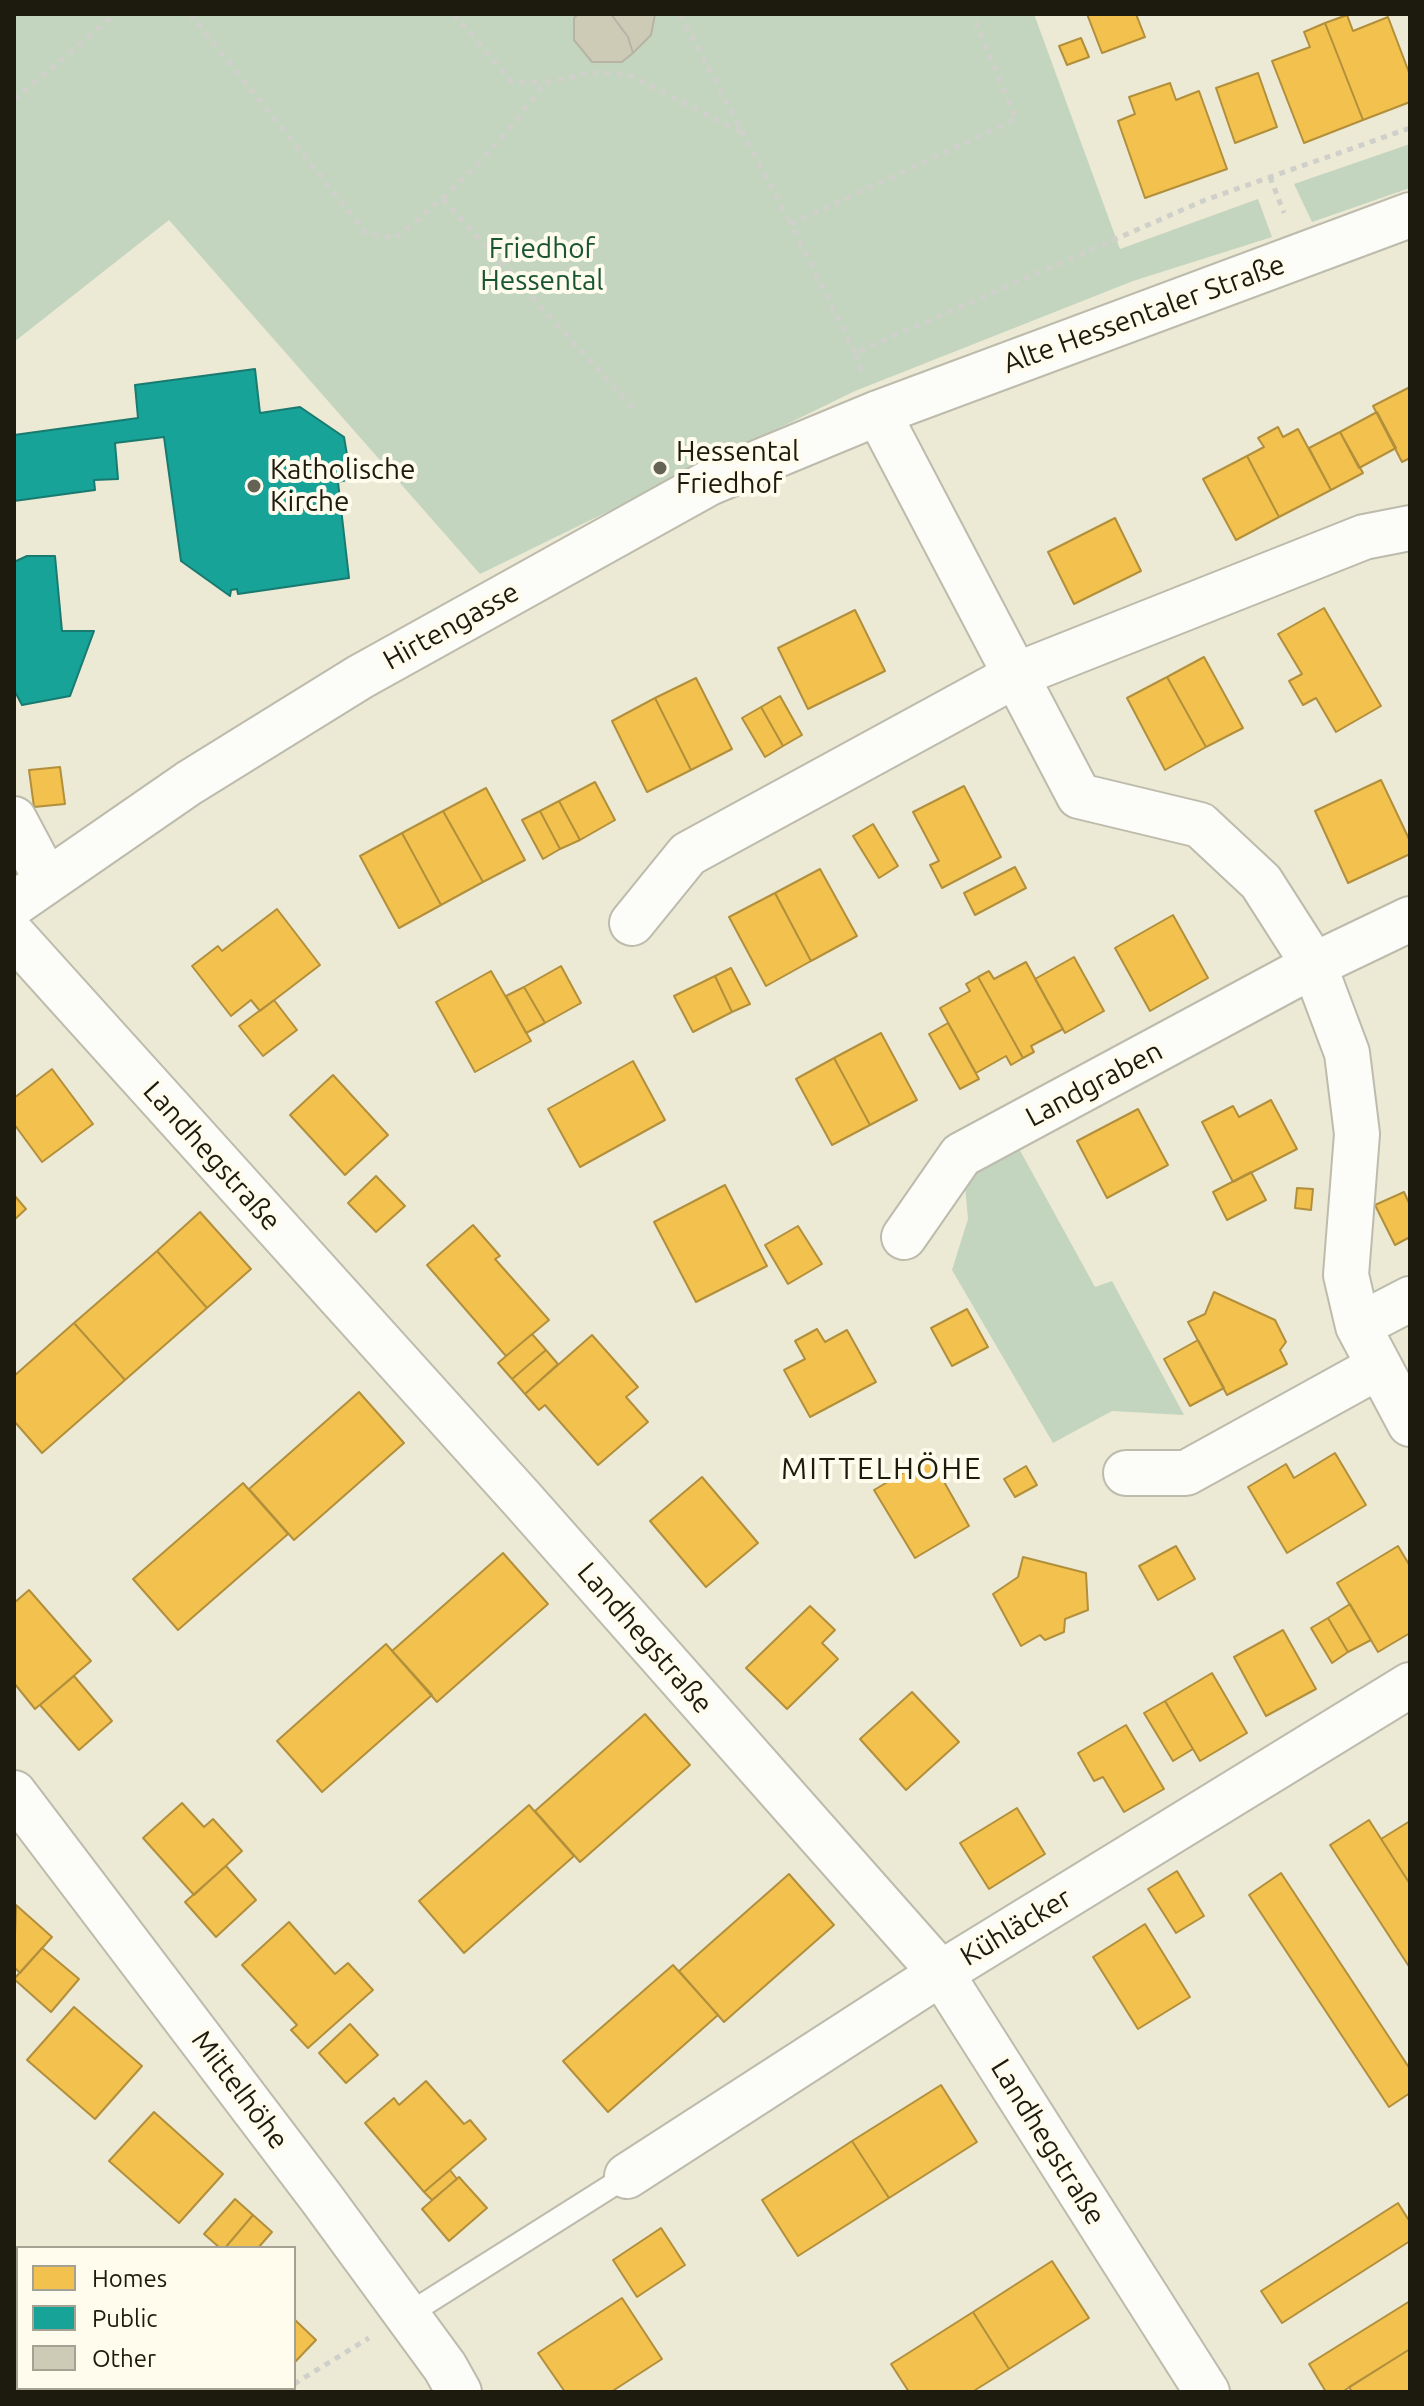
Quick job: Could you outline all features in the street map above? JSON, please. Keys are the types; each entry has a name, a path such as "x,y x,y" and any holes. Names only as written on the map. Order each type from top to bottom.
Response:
{"street":[{"name":"Alte Hessentaler Straße","path":"878,413 1410,215"},
{"path":"878,413 1079,796 1200,825 1261,882 1314,965 1347,1053 1357,1134 1346,1275 1358,1326 1410,1424"},
{"name":"Hirtengasse","path":"14,819 30,892 189,783 360,677 709,483 878,413"},
{"path":"632,923 688,854 1016,675 1364,537 1410,528"},
{"name":"Landgraben","path":"904,1237 961,1155 1314,965 1410,919"},
{"name":"Landhegstraße","path":"14,936 522,1499 941,1973 1207,2392"},
{"path":"1358,1326 1410,1299"},
{"path":"1126,1473 1186,1473 1378,1367"},
{"name":"Kühläcker","path":"627,2176 941,1973 1410,1685"},
{"name":"Mittelhöhe","path":"14,1793 313,2186 445,2367 459,2392"}],"lane":[{"path":"407,2315 627,2176"}],"path":[{"path":"14,100 115,14"},
{"path":"190,14 367,234 395,238 443,199 517,122 544,83"},
{"path":"454,14 512,82 544,83 590,73 627,74 743,133"},
{"path":"680,14 791,224 855,353 878,413"},
{"path":"791,224 1016,119 972,14"},
{"path":"855,353 1205,200 1410,128"},
{"path":"443,199 634,409"},
{"path":"296,2383 407,2315"}],"green space":[{"name":"Friedhof Hessental","path":"14,14 1034,14 1120,249 1258,199 1272,237 1133,281 855,391 480,574 169,220 14,342"},
{"path":"1410,144 1410,188 1312,222 1294,184"},
{"path":"1017,1145 1095,1287 1112,1281 1184,1415 1112,1411 1053,1443 952,1270 968,1219 964,1175"}],"building: Homes":[{"path":"1087,14 1136,14 1145,37 1102,53"},
{"path":"1347,15 1353,31 1388,17 1410,75 1410,102 1363,120 1325,23"},
{"path":"1325,23 1363,120 1304,143 1272,61 1310,47 1304,32"},
{"path":"1081,38 1089,57 1067,65 1059,46"},
{"path":"1258,73 1277,127 1235,143 1216,88"},
{"path":"1170,83 1176,100 1199,91 1227,169 1145,198 1118,121 1135,114 1129,97"},
{"path":"1410,387 1410,458 1402,462 1373,406"},
{"path":"1377,412 1396,448 1359,468 1340,432"},
{"path":"1278,427 1283,437 1298,429 1331,490 1279,517 1247,456 1264,447 1258,438"},
{"path":"1340,432 1363,473 1331,490 1309,448"},
{"path":"1247,456 1279,517 1236,540 1203,479"},
{"path":"1115,518 1141,571 1074,604 1048,552"},
{"path":"1324,608 1381,706 1336,732 1316,698 1303,705 1289,681 1302,674 1278,634"},
{"path":"855,610 885,671 808,709 778,648"},
{"path":"1204,657 1243,728 1206,747 1167,677"},
{"path":"1167,677 1206,747 1165,770 1127,698"},
{"path":"696,678 732,749 691,770 655,698"},
{"path":"780,696 802,735 783,746 761,707"},
{"path":"655,698 691,770 647,792 612,721"},
{"path":"761,707 783,746 765,757 742,718"},
{"path":"60,767 65,804 34,807 29,770"},
{"path":"1381,780 1410,841 1410,854 1348,883 1315,811"},
{"path":"595,782 615,820 580,840 559,801"},
{"path":"964,786 1001,857 942,888 930,865 939,861 913,812"},
{"path":"486,788 525,860 483,882 443,811"},
{"path":"559,801 580,840 560,849 540,811"},
{"path":"443,811 483,882 441,905 402,833"},
{"path":"540,811 560,849 543,859 522,820"},
{"path":"873,824 898,866 879,878 853,836"},
{"path":"402,833 441,905 399,928 360,856"},
{"path":"1015,867 1026,888 975,915 964,893"},
{"path":"820,869 857,936 811,961 775,893"},
{"path":"775,893 811,961 766,986 729,917"},
{"path":"277,909 320,965 260,1011 251,1000 231,1016 192,966 218,946 222,951"},
{"path":"1173,915 1208,978 1150,1011 1115,948"},
{"path":"1074,957 1104,1011 1065,1033 1035,979"},
{"path":"1026,962 1063,1029 1031,1046 1034,1052 1023,1058 978,977 989,971 994,979"},
{"path":"561,966 581,1003 545,1023 524,987"},
{"path":"731,968 750,1004 732,1012 715,976"},
{"path":"491,971 531,1041 475,1072 436,1002"},
{"path":"715,976 732,1012 693,1032 674,996"},
{"path":"978,977 1023,1058 1011,1065 1006,1056 976,1073 940,1008 970,991 966,984"},
{"path":"524,987 545,1023 526,1033 506,996"},
{"path":"274,1000 297,1030 263,1056 239,1026"},
{"path":"948,1023 979,1079 960,1089 929,1034"},
{"path":"881,1033 917,1100 870,1125 834,1058"},
{"path":"834,1058 870,1125 832,1145 796,1079"},
{"path":"633,1061 665,1120 580,1167 548,1109"},
{"path":"52,1069 93,1124 42,1162 14,1124 14,1098"},
{"path":"333,1075 388,1135 345,1175 290,1115"},
{"path":"1271,1100 1297,1149 1233,1182 1202,1122 1233,1106 1239,1117"},
{"path":"1138,1109 1168,1165 1107,1198 1077,1141"},
{"path":"1251,1172 1266,1200 1227,1220 1213,1192"},
{"path":"376,1176 405,1206 376,1232 348,1203"},
{"path":"725,1185 767,1266 696,1302 654,1222"},
{"path":"1297,1188 1313,1189 1311,1210 1295,1208"},
{"path":"1404,1192 1410,1205 1410,1237 1395,1245 1375,1205"},
{"path":"14,1195 26,1209 14,1220"},
{"path":"200,1212 251,1269 207,1308 157,1251"},
{"path":"473,1225 500,1256 495,1259 549,1320 506,1356 427,1265"},
{"path":"798,1226 822,1264 788,1284 765,1245"},
{"path":"157,1251 207,1308 125,1380 74,1323"},
{"path":"1214,1292 1275,1320 1286,1342 1280,1350 1287,1364 1227,1395 1188,1322 1205,1314"},
{"path":"967,1309 988,1347 952,1366 931,1328"},
{"path":"74,1323 125,1380 42,1453 14,1421 14,1376"},
{"path":"817,1329 825,1342 847,1330 876,1382 810,1417 784,1370 805,1359 795,1341"},
{"path":"532,1334 546,1350 512,1379 498,1363"},
{"path":"592,1335 638,1387 626,1397 648,1422 598,1465 545,1405 539,1410 525,1394"},
{"path":"1198,1340 1224,1388 1190,1406 1164,1359"},
{"path":"546,1350 558,1364 525,1394 512,1379"},
{"path":"359,1392 404,1443 294,1540 249,1489"},
{"path":"1335,1453 1366,1505 1287,1553 1248,1487 1286,1464 1294,1478"},
{"path":"930,1457 969,1526 915,1558 874,1490"},
{"path":"1026,1466 1037,1485 1015,1497 1004,1479"},
{"path":"702,1477 758,1543 706,1587 650,1521"},
{"path":"243,1483 288,1534 178,1630 133,1579"},
{"path":"1176,1546 1195,1579 1158,1600 1139,1566"},
{"path":"1398,1546 1410,1566 1410,1633 1378,1652 1337,1583"},
{"path":"503,1553 548,1604 437,1702 392,1651"},
{"path":"1023,1557 1086,1573 1088,1610 1065,1619 1064,1632 1045,1640 1040,1635 1021,1646 993,1594 1018,1577"},
{"path":"29,1590 91,1661 35,1709 14,1683 14,1603"},
{"path":"1350,1604 1371,1640 1348,1652 1328,1618"},
{"path":"810,1606 835,1630 822,1643 838,1659 787,1709 746,1668"},
{"path":"1328,1618 1348,1652 1332,1663 1311,1628"},
{"path":"1283,1630 1316,1689 1266,1716 1234,1657"},
{"path":"386,1644 432,1695 322,1792 277,1741"},
{"path":"1212,1673 1247,1733 1200,1761 1165,1701"},
{"path":"74,1676 112,1721 79,1750 40,1705"},
{"path":"912,1692 959,1742 906,1790 860,1739"},
{"path":"1165,1701 1193,1749 1173,1761 1144,1713"},
{"path":"645,1714 690,1765 580,1862 535,1811"},
{"path":"1126,1725 1164,1789 1124,1812 1103,1777 1094,1781 1078,1753"},
{"path":"182,1803 204,1827 213,1819 242,1851 194,1895 143,1838"},
{"path":"529,1805 574,1856 464,1953 419,1901"},
{"path":"1017,1808 1045,1854 989,1889 960,1843"},
{"path":"1369,1820 1410,1884 1410,1968 1330,1845"},
{"path":"1410,1821 1410,1884 1381,1839"},
{"path":"226,1866 256,1900 216,1937 185,1902"},
{"path":"1177,1871 1204,1916 1176,1933 1148,1889"},
{"path":"1281,1873 1410,2069 1410,2093 1389,2107 1249,1895"},
{"path":"789,1874 834,1925 724,2022 679,1971"},
{"path":"16,1905 52,1937 20,1973 14,1967"},
{"path":"289,1922 335,1974 348,1963 373,1990 308,2048 291,2030 297,2025 242,1965"},
{"path":"1145,1924 1190,1997 1138,2029 1093,1957"},
{"path":"42,1948 79,1979 51,2012 14,1979"},
{"path":"673,1965 718,2015 608,2112 563,2061"},
{"path":"74,2007 142,2066 95,2119 27,2060"},
{"path":"350,2024 378,2055 346,2083 319,2053"},
{"path":"426,2081 464,2124 470,2120 486,2139 424,2192 365,2123 394,2098 399,2105"},
{"path":"941,2085 977,2142 889,2198 852,2141"},
{"path":"154,2112 223,2174 179,2223 109,2161"},
{"path":"852,2141 889,2198 798,2256 762,2200"},
{"path":"450,2170 457,2179 432,2200 424,2192"},
{"path":"459,2177 487,2208 449,2241 422,2209"},
{"path":"235,2199 253,2215 227,2246 218,2246 204,2234"},
{"path":"1398,2203 1410,2222 1410,2241 1282,2323 1261,2291"},
{"path":"253,2215 272,2232 260,2246 227,2246"},
{"path":"661,2228 685,2265 637,2297 613,2260"},
{"path":"1052,2261 1089,2318 1009,2369 973,2312"},
{"path":"622,2298 662,2359 611,2392 565,2392 538,2353"},
{"path":"1410,2301 1410,2349 1342,2392 1326,2392 1309,2364"},
{"path":"973,2312 1009,2369 972,2392 909,2392 891,2364"},
{"path":"296,2321 316,2340 296,2361"},
{"path":"1410,2349 1410,2392 1352,2392 1349,2387"},
{"path":"14,2353 16,2389 14,2390"},
{"path":"159,2390 160,2392 52,2392"}],"building: Public":[{"name":"Katholische Kirche","path":"255,369 260,413 300,407 344,437 351,479 338,482 349,578 238,594 237,589 231,590 230,596 181,561 164,437 115,443 118,479 94,480 95,490 14,501 14,435 138,418 135,385"},
{"path":"27,556 55,556 62,631 94,631 70,696 22,705 14,690 14,562"}],"building: Other":[{"path":"578,14 611,14 628,37 633,53 622,62 592,62 574,40 574,18"},
{"path":"611,14 655,14 651,35 633,53 628,37"}],"place":[{"name":"Hessental Friedhof","path":"660,468"},
{"name":"Katholische Kirche","path":"254,486"}],"district":[{"name":"MITTELHÖHE","path":"882,1469"}]}
